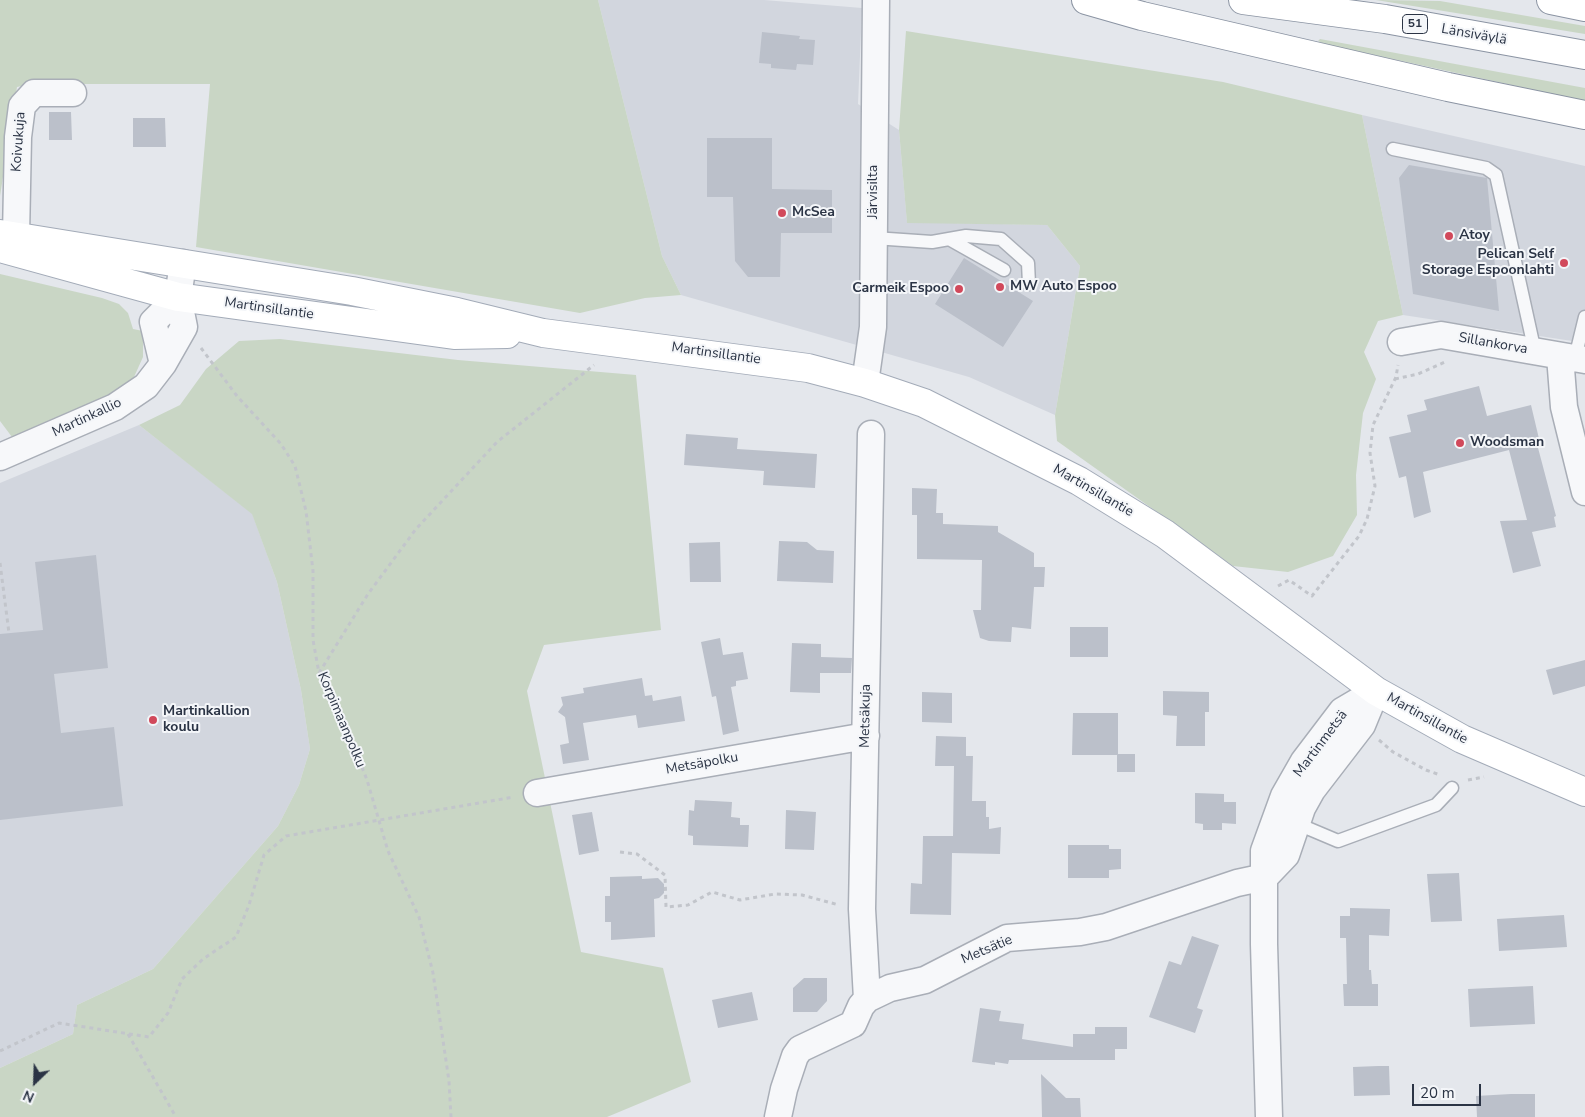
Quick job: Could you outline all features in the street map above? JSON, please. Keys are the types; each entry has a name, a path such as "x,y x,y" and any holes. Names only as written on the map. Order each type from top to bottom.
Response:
{"main road":[{"path":"1086,0 1171,23 1448,87 1585,115"},
{"name":"Länsiväylä","path":"1243,0 1385,19 1585,55"},
{"path":"1551,0 1585,6"},
{"name":"Martinsillantie","path":"5,239 183,263 352,290 544,333 746,358 808,368 865,383 924,403 1079,481 1165,534 1376,691 1462,739 1585,792"},
{"name":"Martinsillantie","path":"5,239 178,297 454,335 544,333"}],"street":[{"name":"Järvisilta","path":"865,383 873,327 876,0"},
{"name":"Koivukuja","path":"5,239 22,106 34,93 73,93"},
{"name":"Martinkallio","path":"0,457 115,407 146,386 163,364 184,327 178,297 183,263"},
{"name":"Sillankorva","path":"1401,342 1441,335 1573,358"},
{"path":"1573,358 1564,407 1585,492"},
{"name":"Metsäkuja","path":"867,999 862,909 871,434"},
{"name":"Martinmetsä","path":"1268,1117 1264,851 1362,725 1376,691"},
{"name":"Martinmetsä","path":"1287,819 1284,796 1304,761 1342,711 1376,691"},
{"name":"Metsäpolku","path":"537,792 866,736"},
{"name":"Metsätie","path":"867,999 890,988 925,980 1007,938 1080,932 1106,927 1238,883 1265,877"},
{"path":"778,1117 784,1089 795,1056 800,1049 853,1024 861,1006 867,999"}],"lane":[{"path":"1393,149 1486,168 1496,175 1535,352"},
{"path":"874,238 932,242 966,236 1001,239 1028,264 1029,284"},
{"path":"949,239 1004,270"},
{"path":"1573,358 1585,317"},
{"path":"1287,819 1338,842 1436,806 1452,788"}],"path":[{"path":"1312,596 1359,536 1367,519 1375,486 1370,453 1373,425 1396,376 1401,342"},
{"name":"Korpimaanpolku","path":"199,345 237,396 281,444 295,466 306,510 313,572 313,640 319,673 352,742 388,851 419,918 433,973 449,1081 451,1117"},
{"path":"319,673 368,594 416,529 497,442 597,363 590,362"},
{"path":"0,563 9,633"},
{"path":"1362,725 1393,752 1426,770 1442,776"},
{"path":"1465,780 1490,776"},
{"path":"0,1051 59,1023 149,1037 168,1013 182,979 203,959 236,937 249,906 264,855 286,836 379,822 537,792"},
{"path":"620,852 637,854 665,875 667,887 666,907 688,905 712,892 740,900 775,894 802,895 824,902 862,909"},
{"path":"127,1033 176,1117"}],"shaded area":[{"path":"598,0 764,0 862,8 858,104 899,130 907,222 1047,225 1080,266 1055,415 969,377 681,295 662,256"},
{"path":"1362,115 1585,166 1585,343 1403,315"},
{"name":"Martinkallion koulu","path":"139,425 252,513 277,582 301,690 310,749 299,785 278,826 153,969 77,1005 73,1034 0,1068 0,483"}],"green space":[{"path":"0,0 598,0 662,256 681,295 645,298 580,313 196,247 210,84 31,84 17,87 0,196"},
{"path":"1376,0 1440,1 1585,26 1585,34"},
{"path":"906,31 1223,82 1362,115 1403,315 1378,321 1364,352 1376,379 1363,413 1356,475 1357,515 1333,556 1288,572 1233,566 1057,441 1055,415 1080,266 1047,225 907,223 899,130"},
{"path":"1320,39 1585,88 1585,101 1324,44 1318,41"},
{"path":"0,274 102,298 119,304 128,313 133,329 143,331 143,357 134,377 114,397 12,437 0,421"},
{"path":"280,339 458,360 636,375 661,630 544,645 527,691 581,952 663,968 691,1082 607,1117 0,1117 0,1068 73,1034 77,1005 153,969 278,826 299,785 310,749 301,690 277,582 252,514 139,425 180,405 206,369 239,341"}],"building":[{"path":"762,32 800,36 799,39 815,40 813,65 797,64 796,70 771,68 771,64 759,63"},
{"path":"49,112 71,112 72,140 49,140"},
{"path":"133,118 165,118 166,147 133,147"},
{"name":"McSea","path":"707,138 772,138 772,189 832,190 832,233 781,233 780,277 748,277 735,261 733,197 707,197"},
{"name":"Atoy","path":"1409,165 1487,178 1499,311 1413,294 1399,178"},
{"path":"964,258 1033,301 1003,347 935,304"},
{"path":"1479,386 1487,416 1531,405 1540,443 1537,444 1556,516 1554,517 1556,527 1532,532 1541,566 1513,573 1500,521 1527,520 1509,450 1423,472 1431,512 1414,518 1406,476 1399,478 1389,437 1411,432 1407,415 1427,410 1424,400"},
{"path":"686,434 738,438 737,449 817,454 815,488 763,485 764,471 684,465"},
{"path":"912,488 937,489 936,513 943,513 943,524 998,526 998,532 1034,553 1034,567 1045,567 1044,587 1034,587 1031,629 1012,627 1011,642 989,641 980,638 973,610 981,610 982,560 917,559 917,515 912,515"},
{"path":"779,541 807,542 817,550 834,551 833,583 777,581"},
{"path":"720,542 721,582 690,582 689,543"},
{"path":"96,555 108,668 54,674 61,733 114,727 123,806 0,820 0,634 43,630 35,562"},
{"path":"1070,627 1108,627 1108,657 1070,657"},
{"path":"720,638 723,655 743,652 748,679 736,681 736,686 731,687 739,731 723,735 716,696 712,697 701,642"},
{"path":"792,643 821,644 821,657 852,658 851,673 820,673 820,693 790,692"},
{"path":"1585,660 1585,686 1553,695 1546,670"},
{"path":"642,678 645,696 652,695 653,701 681,696 685,721 638,728 636,715 583,723 589,760 563,764 560,745 569,743 565,717 558,712 563,705 561,697 584,693 583,688"},
{"path":"1163,691 1209,692 1209,712 1205,712 1205,746 1176,746 1177,716 1163,715"},
{"path":"922,692 952,693 952,723 922,722"},
{"path":"1073,713 1118,713 1118,754 1135,754 1135,772 1117,772 1117,755 1072,755"},
{"path":"936,736 966,737 966,756 973,756 972,801 986,801 986,817 989,817 989,829 1001,827 1000,854 952,853 951,915 910,914 911,883 922,884 923,836 953,836 954,766 935,766"},
{"path":"1195,793 1224,794 1224,802 1236,802 1236,824 1222,823 1222,830 1203,830 1203,824 1195,823"},
{"path":"695,800 732,802 731,817 740,818 740,825 749,825 748,847 693,845 693,836 688,835 689,810 694,811"},
{"path":"786,810 816,812 814,850 785,849"},
{"path":"592,812 599,851 579,855 572,815"},
{"path":"1068,845 1109,845 1109,849 1121,849 1121,869 1109,870 1109,878 1068,878"},
{"path":"1459,873 1462,921 1431,922 1427,874"},
{"path":"642,876 642,879 658,878 664,884 664,893 659,898 654,899 655,937 611,940 611,922 605,922 605,896 610,896 610,877"},
{"path":"1350,908 1390,909 1389,936 1369,935 1369,970 1371,970 1372,984 1378,984 1378,1006 1344,1006 1343,984 1347,984 1346,938 1340,938 1340,916 1350,916"},
{"path":"1564,915 1567,947 1499,951 1497,919"},
{"path":"1192,936 1219,945 1197,1008 1203,1010 1195,1033 1149,1017 1169,961 1181,965"},
{"path":"804,978 827,978 827,1001 817,1012 793,1012 793,988"},
{"path":"1533,986 1535,1024 1470,1027 1468,989"},
{"path":"752,992 758,1020 718,1028 712,1000"},
{"path":"980,1008 1001,1011 999,1021 1024,1024 1022,1039 1073,1047 1073,1034 1095,1034 1095,1027 1127,1027 1127,1049 1115,1049 1115,1060 1009,1060 1008,1064 995,1062 995,1065 972,1062"},
{"path":"1389,1066 1390,1095 1354,1096 1353,1067"},
{"path":"1041,1074 1066,1098 1080,1098 1081,1117 1042,1117"},
{"path":"1535,1094 1535,1117 1477,1117 1476,1096"}],"place":[{"name":"McSea","path":"782,213"},
{"name":"Atoy","path":"1449,236"},
{"name":"Pelican Self Storage Espoonlahti","path":"1564,263"},
{"name":"MW Auto Espoo","path":"1000,287"},
{"name":"Carmeik Espoo","path":"959,289"},
{"name":"Woodsman","path":"1460,443"},
{"name":"Martinkallion koulu","path":"153,720"}]}
